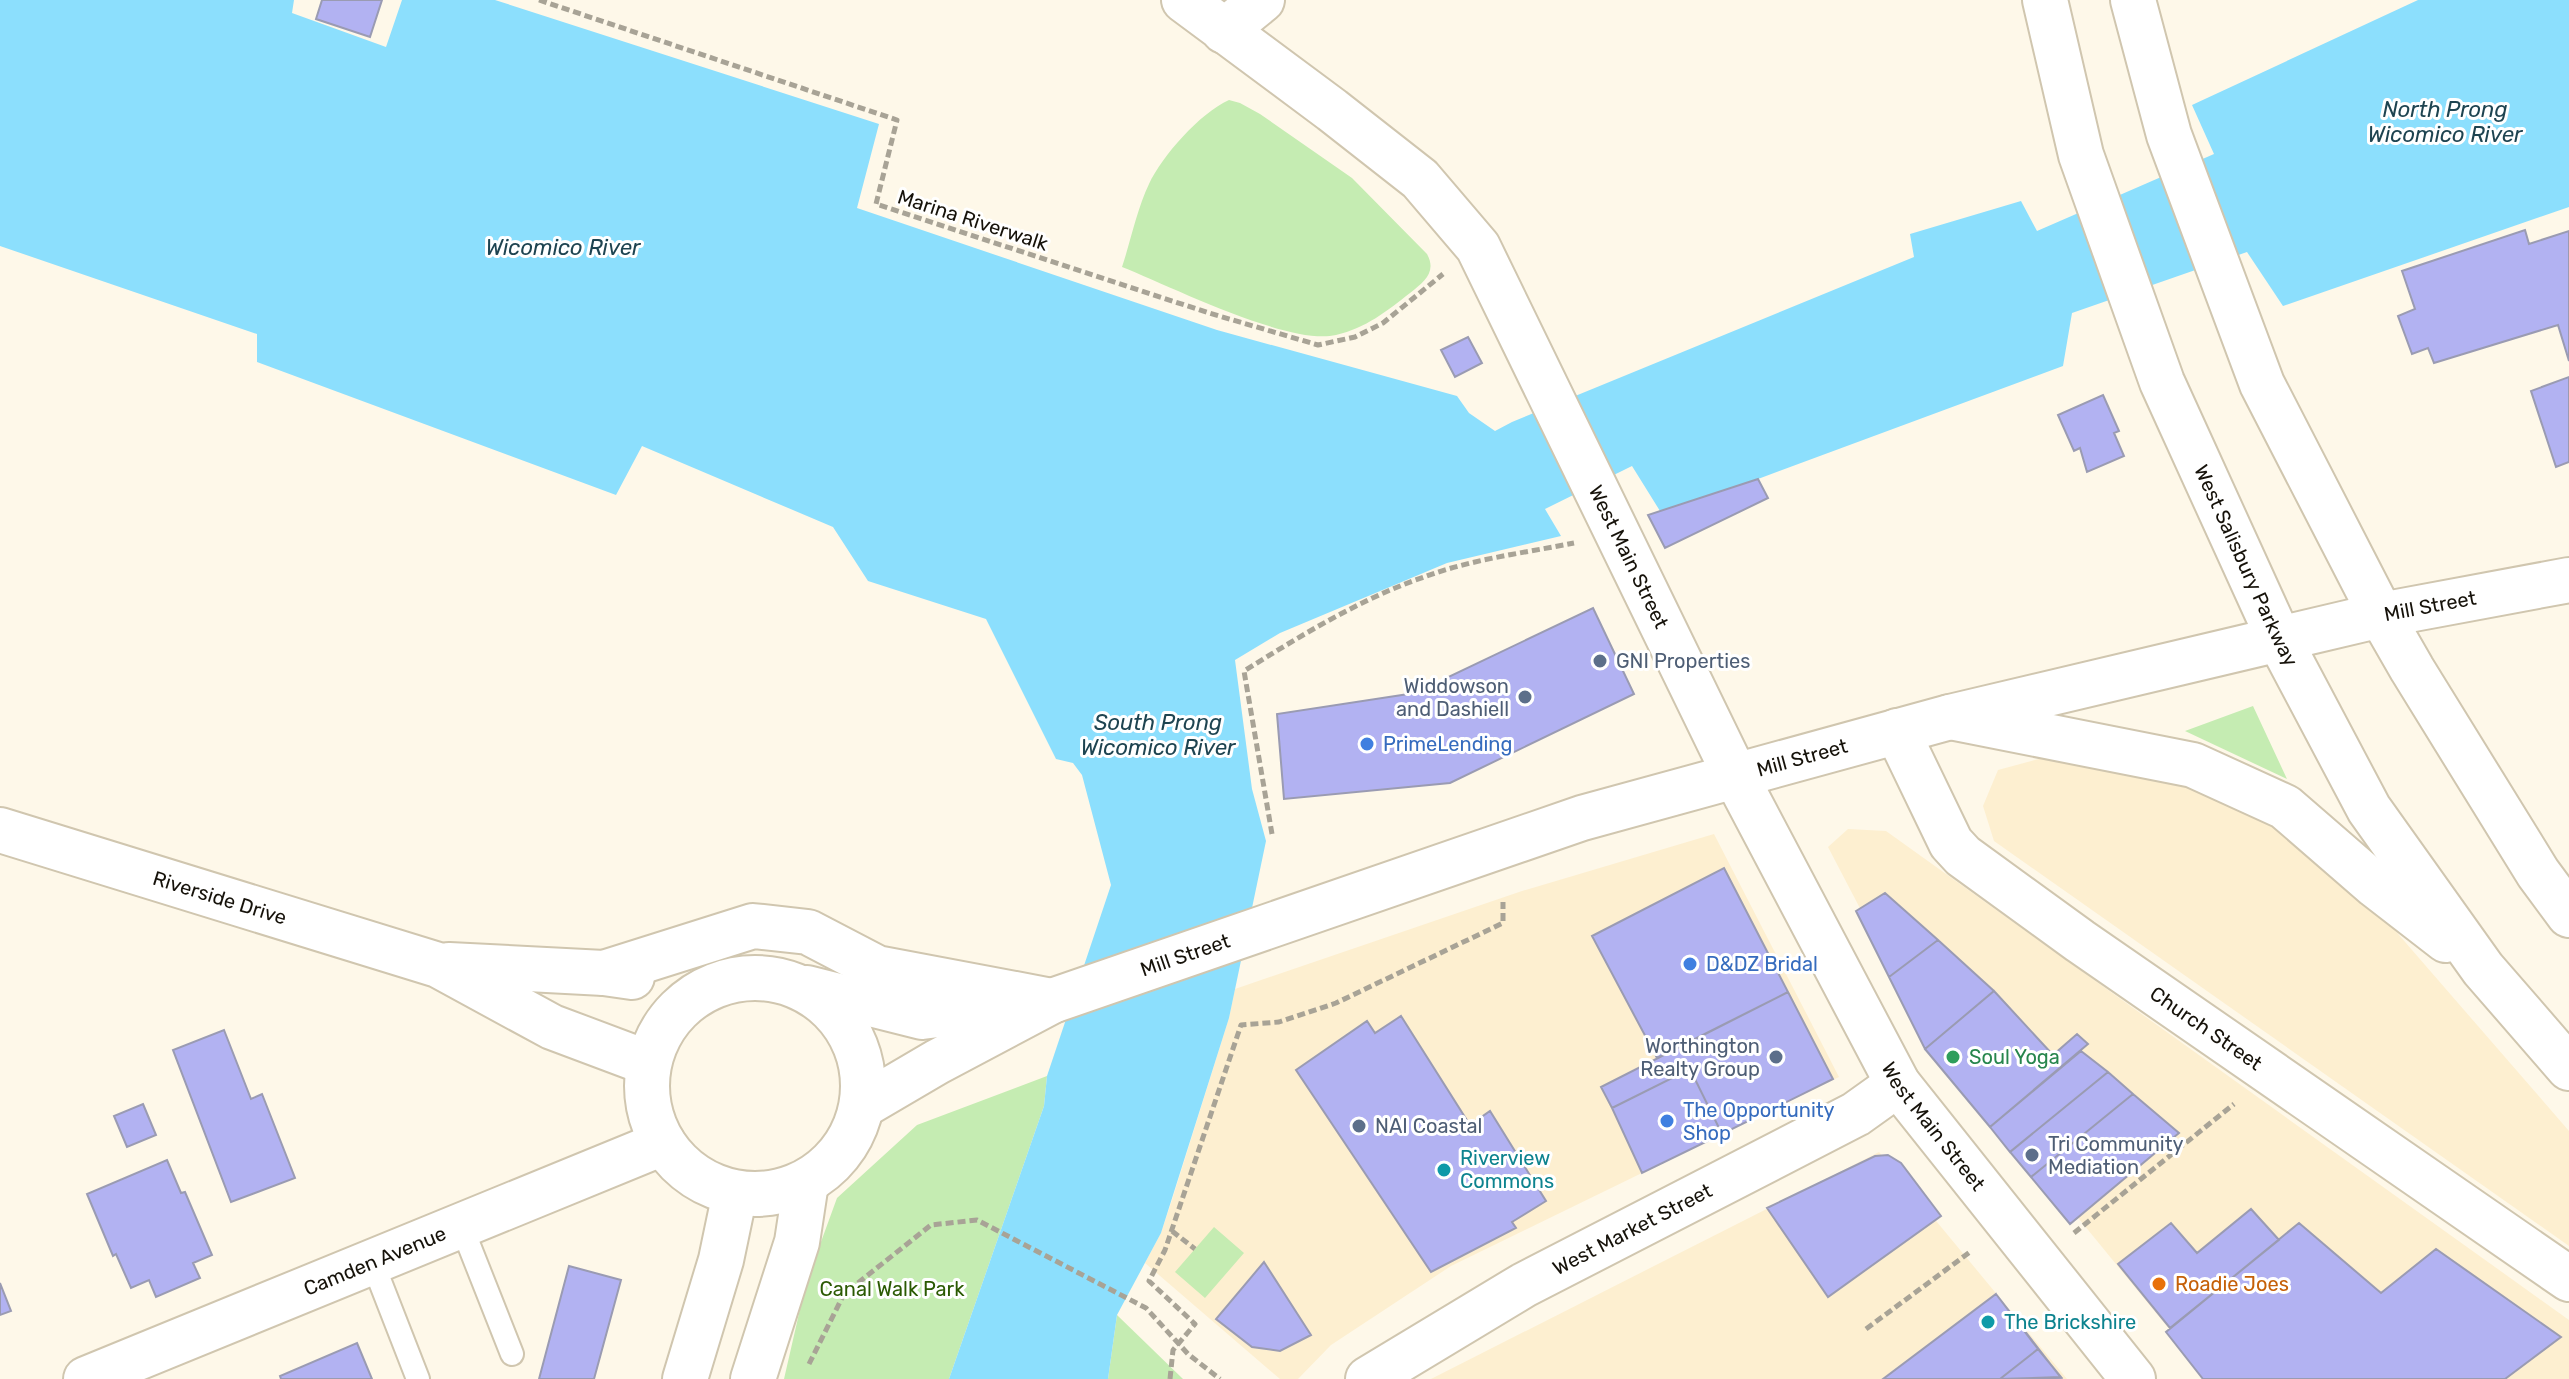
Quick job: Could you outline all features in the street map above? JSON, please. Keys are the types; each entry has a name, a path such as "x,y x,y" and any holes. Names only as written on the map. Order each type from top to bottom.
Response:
{"main road":[{"name":"West Main Street","path":"1184,0 1420,179 1478,247 1736,777 1898,1084 2133,1379"},
{"path":"1224,31 1262,0"},
{"name":"West Salisbury Parkway","path":"2045,0 2081,155 2162,382 2279,639 2369,809 2483,969 2569,1068"},
{"path":"2133,0 2169,135 2262,384 2381,615 2538,873 2569,915"},
{"name":"Mill Street","path":"862,1106 937,1062 1062,997 1582,818 1950,717 2381,615 2569,580"},
{"path":"1950,717 2193,765 2285,807 2375,885 2483,969"},
{"name":"Church Street","path":"1897,731 1951,843 1963,856 2080,941 2569,1279"},
{"name":"Riverside Drive","path":"0,830 438,965 552,1027 648,1063"},
{"path":"604,973 753,926 808,932 877,968 1062,997"},
{"name":"Riverside Drive","path":"438,965 604,973 705,989"},
{"path":"768,977 799,986 829,1006 851,1035 863,1070 862,1106 852,1137 832,1163 806,1183 771,1194 735,1193 706,1183 682,1166 663,1143 651,1118 647,1091 648,1063 660,1033 679,1007 705,989 736,978 768,977"},
{"name":"Mill Street","path":"799,986 922,1017 1062,997"},
{"name":"West Market Street","path":"1368,1379 1524,1285 1856,1114 1898,1084"},
{"name":"Camden Avenue","path":"86,1379 663,1143"},
{"path":"753,1379 797,1242 806,1183"},
{"path":"685,1379 721,1260 735,1193"}],"lane":[{"path":"461,1225 512,1354"},
{"path":"372,1261 418,1379"}],"path":[{"name":"Marina Riverwalk","path":"539,0 897,120 876,204 1209,313 1318,345 1355,337 1383,323 1444,274"},
{"path":"1272,834 1244,671 1318,624 1423,577 1477,561 1574,543"},
{"path":"1170,1379 1173,1350 1195,1324 1149,1281 1172,1231 1241,1025 1279,1022 1336,1003 1503,923 1503,902"},
{"path":"2070,1236 2240,1099"},
{"path":"809,1365 844,1294 931,1225 977,1220 1146,1308 1178,1343 1220,1379"},
{"path":"1172,1231 1195,1249"},
{"path":"1866,1329 1970,1252"}],"shaded area":[{"path":"2083,747 2275,817 2373,905 2569,1131 2569,1246 1994,841 1983,806 1998,770"},
{"path":"1848,829 1886,831 2569,1320 2569,1379 2210,1379 2003,1126 1947,1075 1828,847"},
{"path":"1714,834 1839,1077 1451,1266 1331,1345 1298,1379 1280,1379 1145,1263 1161,1233 1172,1200 1229,1018 1235,989 1522,891"},
{"path":"1879,1152 2067,1379 1431,1379"}],"green space":[{"path":"1229,100 1260,114 1352,178 1427,254 1431,266 1424,281 1367,323 1336,335 1315,336 1289,332 1229,312 1122,267 1141,204 1155,173 1194,125"},
{"path":"2253,706 2287,779 2185,731"},
{"name":"Canal Walk Park","path":"1047,1076 1044,1106 949,1379 784,1379 806,1283 837,1198 917,1125"},
{"path":"1214,1227 1244,1253 1205,1298 1175,1272"},
{"path":"1117,1315 1183,1379 1108,1379"}],"water":[{"path":"0,0 294,0 292,13 386,47 402,0 495,0 879,124 857,208 1217,330 1457,396 1469,413 1495,431 1914,257 1910,234 2021,201 2037,231 2214,154 2192,105 2418,0 2569,0 2569,207 2283,306 2247,252 2072,313 2063,366 1758,479 1660,511 1632,466 1545,509 1561,536 1447,563 1280,633 1235,660 1252,789 1266,841 1229,1018 1161,1233 1117,1315 1108,1379 949,1379 1044,1106 1047,1076 1111,885 1082,775 1073,763 1056,759 986,619 868,581 833,527 642,446 616,495 257,362 257,334 0,246"}],"building":[{"path":"322,0 382,0 370,37 316,19"},
{"path":"2525,230 2529,244 2569,231 2569,361 2558,325 2434,363 2428,348 2412,354 2398,316 2415,309 2402,271"},
{"path":"1468,337 1482,363 1455,377 1441,350"},
{"path":"2569,377 2569,462 2556,467 2531,391"},
{"path":"2103,395 2119,431 2114,433 2124,456 2087,472 2080,448 2074,451 2058,415"},
{"path":"1758,479 1768,498 1665,548 1648,515"},
{"path":"1593,608 1634,694 1450,783 1284,799 1277,714 1415,693"},
{"name":"D&DZ Bridal","path":"1724,868 1788,992 1657,1058 1592,936"},
{"path":"1885,893 1938,940 1889,977 1856,911"},
{"path":"1938,940 1994,991 1925,1049 1889,977"},
{"path":"1994,991 2053,1055 2077,1034 2088,1044 1990,1127 1925,1049"},
{"path":"1788,992 1833,1079 1722,1134 1690,1069 1612,1108 1601,1087"},
{"name":"Riverview Commons","path":"1401,1016 1470,1125 1490,1111 1546,1201 1512,1222 1516,1228 1431,1272 1296,1070 1367,1021 1375,1033"},
{"path":"224,1030 251,1099 262,1094 295,1178 231,1202 173,1050"},
{"path":"2081,1051 2108,1072 2010,1152 1990,1127"},
{"name":"The Opportunity Shop","path":"1690,1069 1722,1134 1642,1173 1612,1108"},
{"path":"2108,1072 2133,1094 2031,1177 2010,1152"},
{"path":"2133,1094 2179,1133 2070,1224 2031,1177"},
{"path":"143,1104 156,1135 127,1147 114,1116"},
{"path":"1888,1155 1901,1163 1941,1216 1828,1297 1767,1208 1875,1156"},
{"path":"167,1160 181,1193 185,1192 212,1255 193,1263 200,1278 156,1297 149,1280 131,1288 116,1254 113,1256 87,1194"},
{"path":"2251,1209 2279,1240 2170,1328 2118,1264 2171,1223 2197,1253"},
{"path":"2299,1223 2381,1293 2436,1249 2561,1337 2505,1379 2203,1379 2166,1332"},
{"path":"1264,1262 1311,1335 1280,1351 1252,1347 1216,1319"},
{"path":"569,1266 621,1280 594,1379 539,1379"},
{"path":"0,1283 11,1311 0,1315"},
{"name":"The Brickshire","path":"1996,1294 2062,1379 1883,1379"},
{"name":"The Brickshire","path":"1996,1294 2038,1349 2000,1379 1883,1379"},
{"path":"357,1343 372,1379 281,1379 280,1376"},
{"path":"2038,1349 2061,1377 2000,1379"}],"place":[{"name":"GNI Properties","path":"1600,661"},
{"name":"Widdowson and Dashiell","path":"1525,697"},
{"name":"PrimeLending","path":"1367,744"},
{"name":"D&DZ Bridal","path":"1690,964"},
{"name":"Worthington Realty Group","path":"1776,1057"},
{"name":"Soul Yoga","path":"1953,1057"},
{"name":"The Opportunity Shop","path":"1667,1121"},
{"name":"NAI Coastal","path":"1359,1126"},
{"name":"Tri Community Mediation","path":"2032,1155"},
{"name":"Riverview Commons","path":"1444,1170"},
{"name":"Roadie Joes","path":"2159,1284"},
{"name":"The Brickshire","path":"1988,1322"}],"water label":[{"name":"North Prong Wicomico River","path":"2445,122"},
{"name":"Wicomico River","path":"563,247"},
{"name":"South Prong Wicomico River","path":"1158,734"}]}
